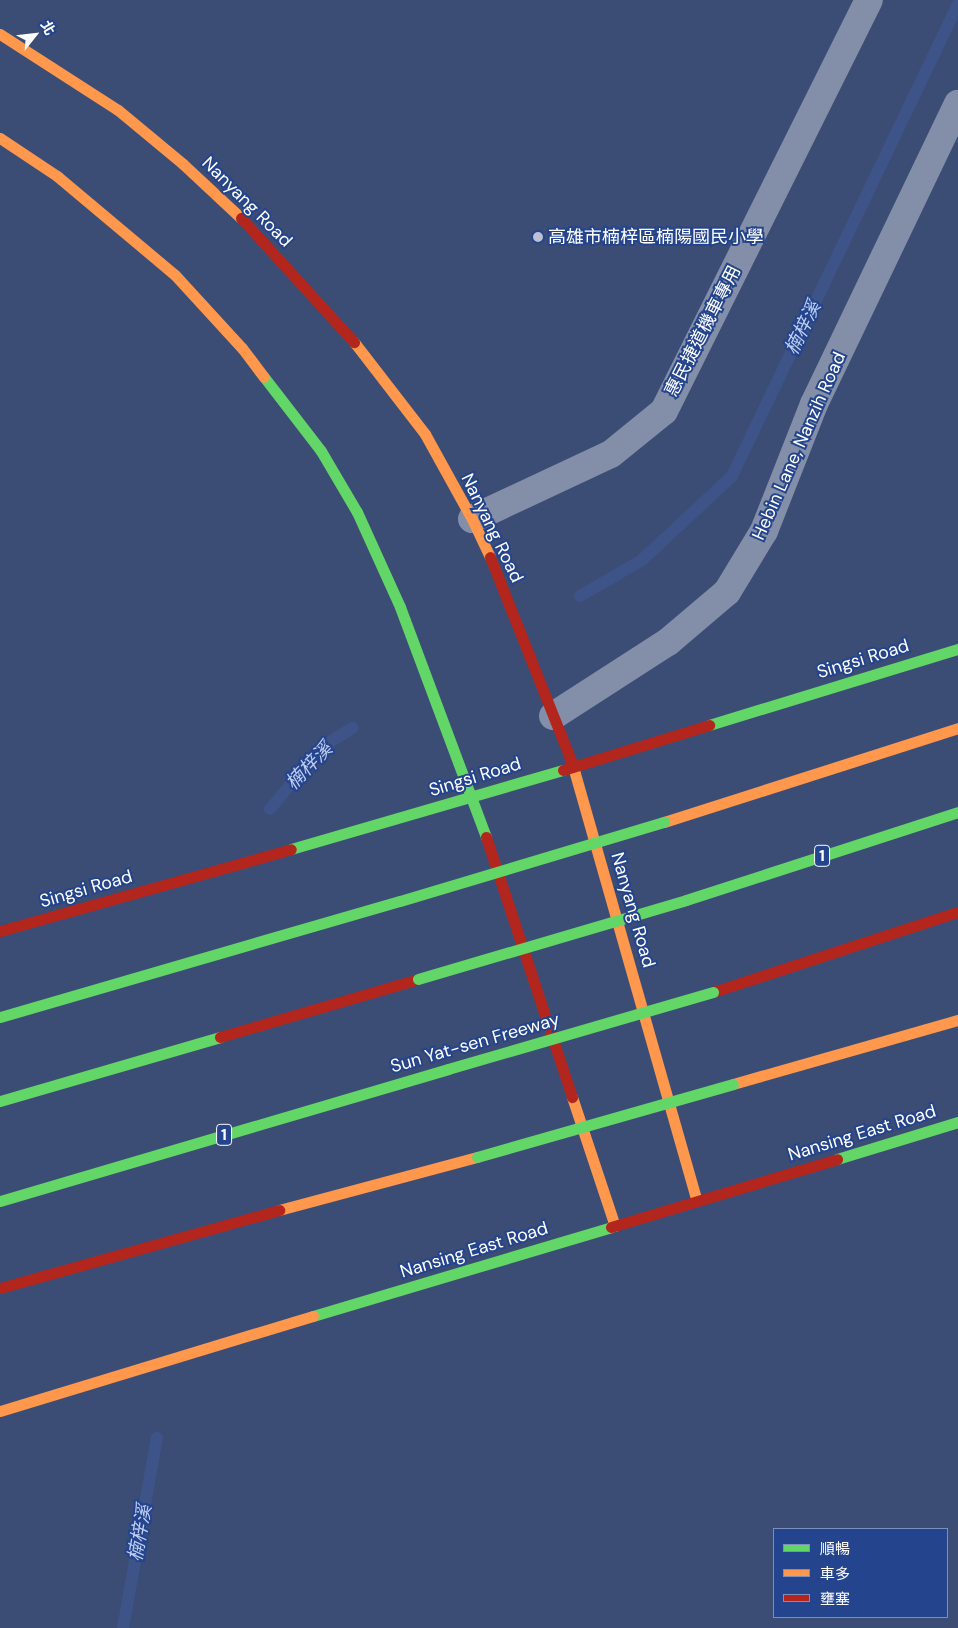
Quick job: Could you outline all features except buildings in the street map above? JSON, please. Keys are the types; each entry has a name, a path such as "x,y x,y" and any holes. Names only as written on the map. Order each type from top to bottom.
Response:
{"main road":[{"name":"Nanyang Road","path":"0,34 118,110 183,164 254,231 352,340 425,434 472,520 494,566 573,765 697,1201"},
{"path":"0,138 57,176 174,275 242,348 321,451 357,512 400,607 473,796 615,1226"},
{"name":"Singsi Road","path":"0,931 473,796 958,649"},
{"path":"0,1017 664,822 958,728"},
{"name":"1","path":"0,1101 686,900 958,812"},
{"name":"Sun Yat-sen Freeway","path":"0,1201 713,992 958,912"},
{"path":"0,1288 142,1247 477,1157 958,1020"},
{"name":"Nansing East Road","path":"0,1411 958,1122"}],"street":[{"name":"惠民捷道機車專用","path":"472,520 611,454 664,410 869,0"},
{"name":"Hebin Lane, Nanzih Road","path":"553,716 668,642 727,592 764,531 814,404 958,104"}],"waterway":[{"name":"楠梓溪","path":"580,596 642,560 732,476 958,4"},
{"name":"楠梓溪","path":"270,809 322,747 353,728"},
{"name":"楠梓溪","path":"123,1628 157,1438"}],"traffic: fast":[{"path":"264,377 321,451 357,512 400,607 486,837"},
{"path":"709,725 958,649"},
{"path":"291,849 563,770"},
{"path":"686,900 958,812"},
{"path":"400,901 664,822"},
{"path":"418,979 686,900"},
{"path":"0,1017 400,901"},
{"path":"448,1069 713,992"},
{"path":"0,1101 220,1037"},
{"path":"0,1201 448,1069"},
{"path":"477,1157 733,1084"},
{"path":"837,1159 958,1122"},
{"path":"313,1316 611,1227"}],"traffic: slow":[{"path":"0,34 118,110 183,164 241,218"},
{"path":"0,138 57,176 175,275 242,348 264,377"},
{"path":"354,342 425,434 472,519 490,557"},
{"path":"664,822 958,728"},
{"path":"572,763 697,1201"},
{"path":"733,1084 958,1020"},
{"path":"572,1097 615,1226"},
{"path":"279,1210 477,1157"},
{"path":"0,1411 313,1316"}],"traffic: jam":[{"path":"241,218 354,342"},
{"path":"490,557 572,763"},
{"path":"563,770 709,725"},
{"path":"486,837 572,1097"},
{"path":"0,931 291,849"},
{"path":"713,992 958,912"},
{"path":"220,1037 418,979"},
{"path":"611,1227 837,1159"},
{"path":"0,1288 279,1210"}],"place":[{"name":"高雄市楠梓區楠陽國民小學","path":"538,237"}]}
